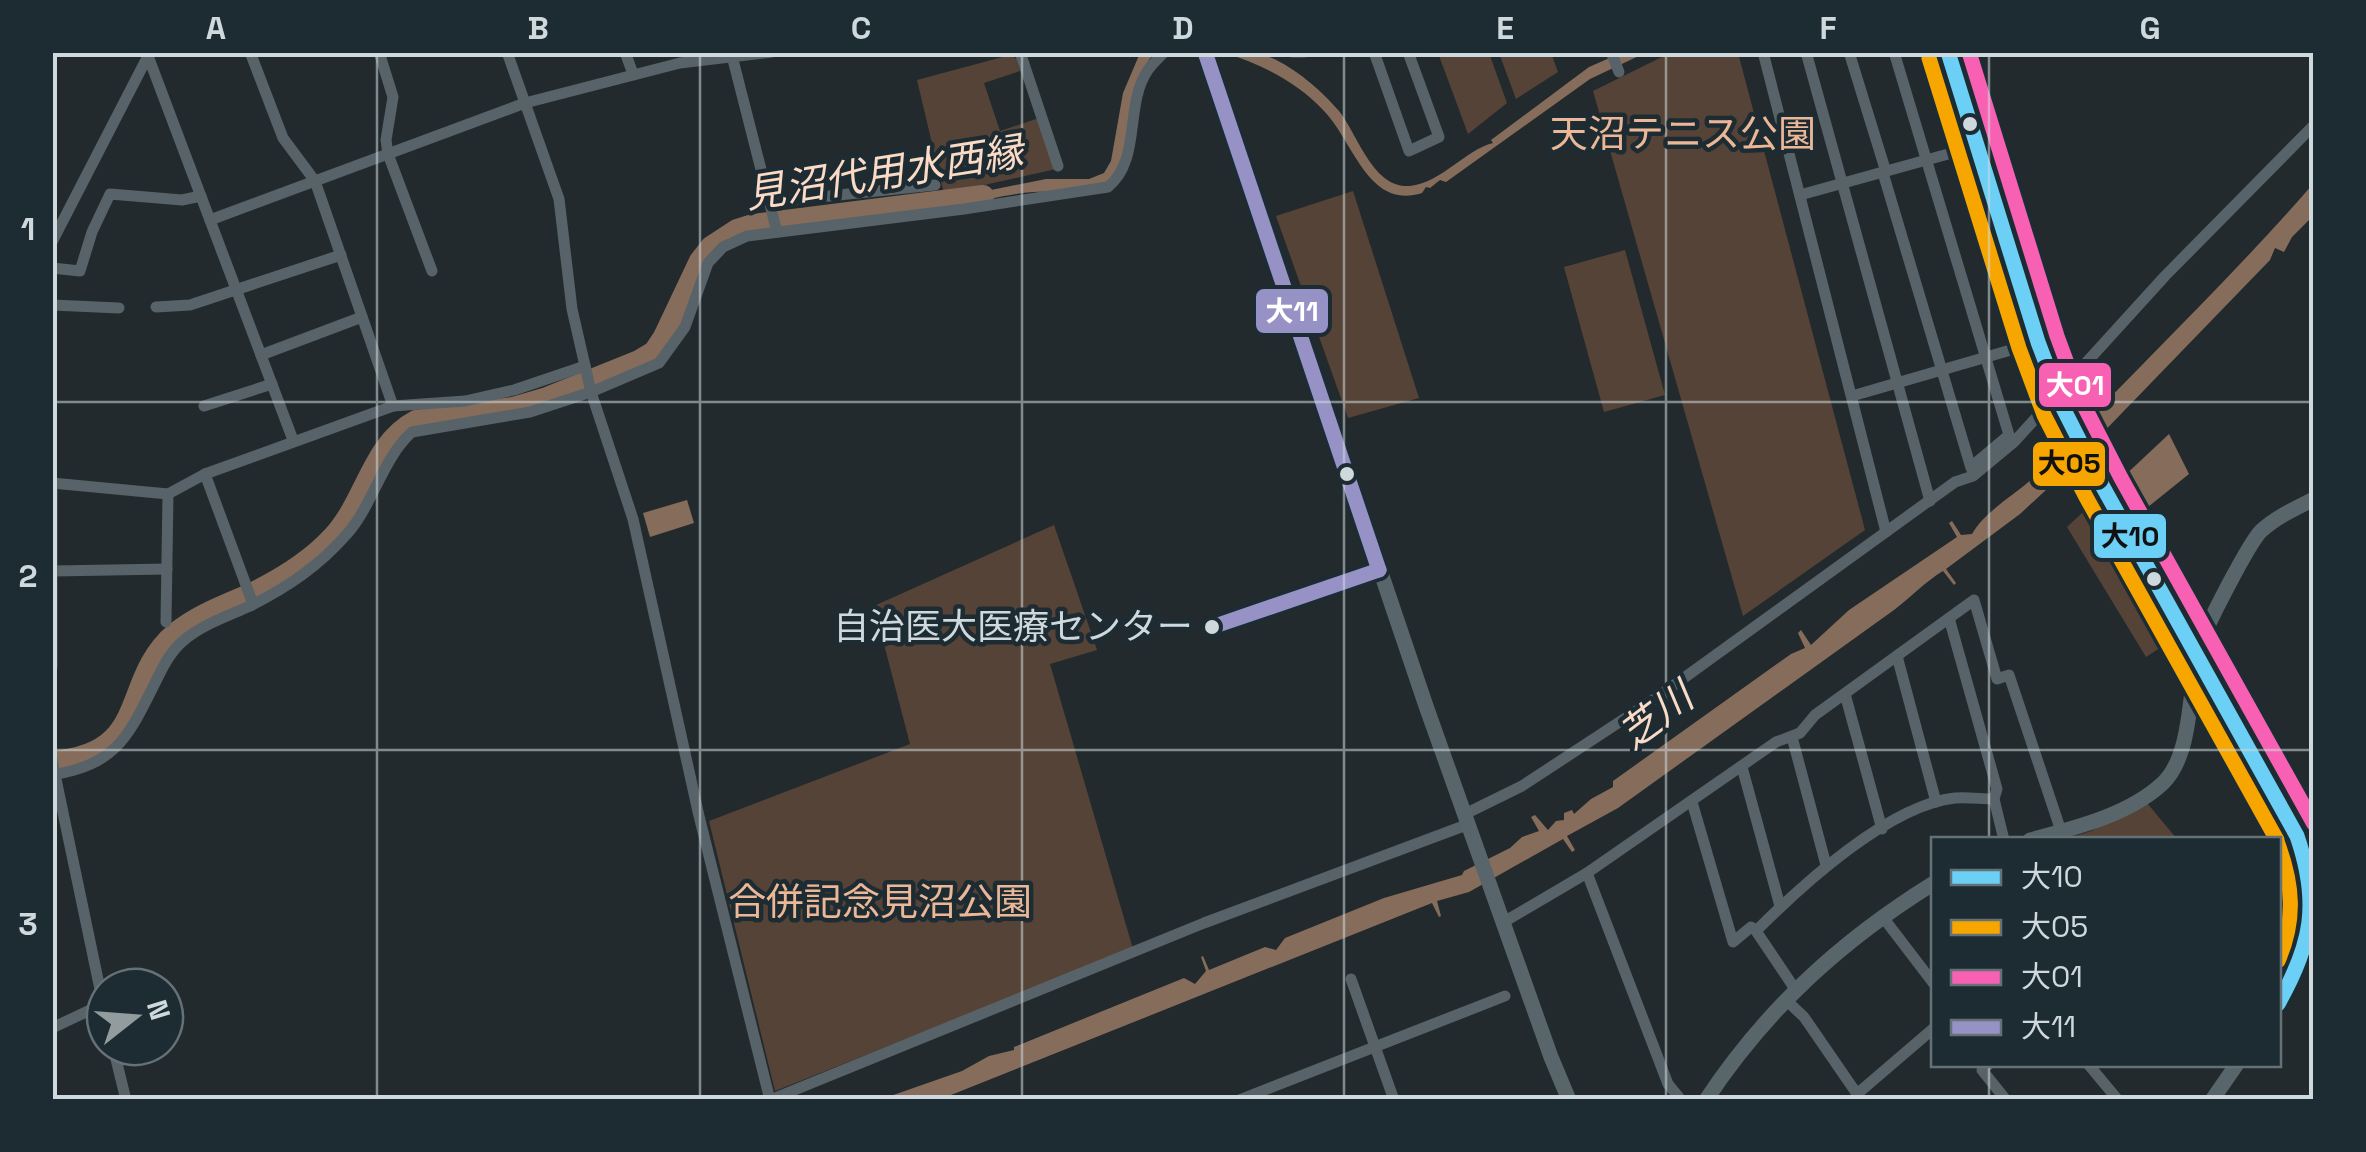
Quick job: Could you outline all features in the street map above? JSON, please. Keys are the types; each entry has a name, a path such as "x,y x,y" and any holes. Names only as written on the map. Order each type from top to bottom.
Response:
{"street":[{"path":"250,52 282,138 315,181 393,406"},
{"path":"379,52 393,97 386,140 388,154 432,271"},
{"path":"507,52 559,199 572,309 584,366 633,519 698,816 770,1100 1204,923 1468,824 1644,706 1930,501 2008,436 1894,52"},
{"path":"625,52 633,74"},
{"path":"210,220 526,103 680,64 772,52"},
{"path":"1020,52 1058,166"},
{"path":"54,775 86,766 117,749 129,736 170,654 186,639 315,567 350,531 398,444 412,432 517,415 591,392 659,363 676,344 708,263 723,246 747,236 1108,187 1126,166 1134,106 1146,71 1164,52"},
{"path":"1205,52 1500,917 1569,1100"},
{"path":"1294,52 1304,52"},
{"path":"1374,52 1408,151 1439,137 1408,52"},
{"path":"1763,52 1886,532"},
{"path":"1806,52 1930,501"},
{"path":"1849,52 1971,468"},
{"path":"1948,52 2060,401 2103,487 2294,829 2308,867 2313,902 2308,944 2281,1000"},
{"path":"149,54 294,440"},
{"path":"52,242 149,54"},
{"path":"1612,55 1618,72"},
{"path":"732,56 777,232"},
{"path":"1955,482 1972,476 2060,401 2165,276 2314,125"},
{"path":"1800,195 1977,146"},
{"path":"771,203 934,185"},
{"path":"52,268 80,271 110,194 182,200 201,196"},
{"path":"156,307 190,304 341,255"},
{"path":"52,305 118,308"},
{"path":"261,355 362,317"},
{"path":"1852,396 2038,342"},
{"path":"52,666 53,482 168,494 206,474 393,406 465,401 514,390 584,366"},
{"path":"204,406 272,384"},
{"path":"206,474 252,604"},
{"path":"166,622 168,494"},
{"path":"2040,837 2125,807 2163,782 2179,756 2200,646 2258,533 2314,499"},
{"path":"54,572 167,569"},
{"path":"1500,917 1587,874 1776,742 1800,733 1814,715 1974,600 1997,679 2009,675 2061,831"},
{"path":"1949,618 1996,790 1994,800 2003,837"},
{"path":"1898,656 1936,802"},
{"path":"1845,694 1882,829"},
{"path":"1792,737 1826,865"},
{"path":"52,760 95,967"},
{"path":"1742,767 1780,906"},
{"path":"1756,930 1826,865 1882,829 1936,802 1957,798 1994,800"},
{"path":"1692,802 1733,942 1752,927 1756,930 1790,994 1856,1097 1931,1031"},
{"path":"1587,874 1668,1084 1681,1100"},
{"path":"1706,1100 1751,1037 1790,994 1882,916 1931,885"},
{"path":"1882,916 1931,980"},
{"path":"1352,979 1394,1100"},
{"path":"1242,1099 1505,996"},
{"path":"52,1028 85,1015"},
{"path":"118,1067 126,1100"},
{"path":"1986,1067 1982,1070 2006,1100"},
{"path":"2090,1067 2118,1100"},
{"path":"2212,1100 2235,1067"}],"green space":[{"path":"1438,53 1489,53 1507,103 1468,134"},
{"path":"1499,53 1551,53 1558,72 1516,99"},
{"name":"天沼テニス公園","path":"1670,53 1738,53 1865,530 1743,616 1593,91"},
{"path":"1010,55 1017,59 1020,71 984,83 1000,131 1039,121 1056,169 944,194 917,80"},
{"path":"1353,191 1419,398 1348,418 1276,216"},
{"path":"1625,250 1665,395 1604,412 1564,267"},
{"path":"2094,502 2175,638 2146,657 2067,527"},
{"name":"合併記念見沼公園","path":"1054,525 1097,650 1050,664 1133,949 775,1091 709,821 910,744 874,606"},
{"path":"2147,803 2175,837 2072,837"}],"shaded area":[{"path":"1140,53 1155,53 1138,85 1125,147 1109,179 1088,190 1024,193 957,206 956,197 1046,179 1089,179 1104,173 1111,161 1123,93"},
{"path":"1225,53 1259,53 1295,71 1339,111 1376,170 1397,185 1410,186 1432,179 1493,143 1491,140 1589,67 1621,53 1645,53 1590,79 1446,182 1440,180 1422,193 1404,196 1375,183 1335,124 1302,91 1266,69"},
{"path":"2313,184 2313,216 2292,237 2284,252 2275,248 2270,260 2060,477 2020,514 1946,569 1954,585 1943,571 1937,575 1618,808 1567,836 1575,850 1572,852 1563,839 1469,892 1437,901 1439,917 1432,903 941,1099 879,1100 962,1071 989,1056 1014,1050 1184,978 1195,984 1206,971 1203,956 1209,970 1265,947 1276,950 1285,938 1384,898 1462,875 1522,837 1539,831 1531,817 1535,815 1548,830 1556,821 1564,820 1564,813 1572,810 1574,814 1613,787 1613,781 1791,654 1805,648 1798,633 1801,630 1811,645 1849,610 1957,537 1949,523 1952,521 1961,535 1972,534 1986,516 2039,472"},
{"path":"2169,434 2189,474 2138,515 2120,480"},
{"path":"687,500 694,523 650,537 643,513"}],"waterway":[{"name":"見沼代用水西縁","path":"52,762 84,756 106,745 121,730 158,652 176,633 284,576 324,546 344,523 389,444 416,421 513,408 639,361 654,352 664,337 700,261 711,247 737,230 983,196"}],"transit line":[{"name":"大11","path":"1205,52 1379,570"},
{"name":"大10","path":"1948,52 2038,342 2062,406 2297,836 2309,882 2309,923 2299,962 2281,998"},
{"name":"大01","path":"1969,52 2080,398 2314,824"},
{"name":"大05","path":"1929,58 2019,348 2044,415 2275,837"},
{"name":"大11","path":"1212,627 1379,570"},
{"name":"大05","path":"2281,854 2290,902 2288,931 2281,954"}],"place":[{"name":"自治医大医療センター","path":"1212,627"}],"water label":[{"name":"芝川","path":"1656,716"}]}
